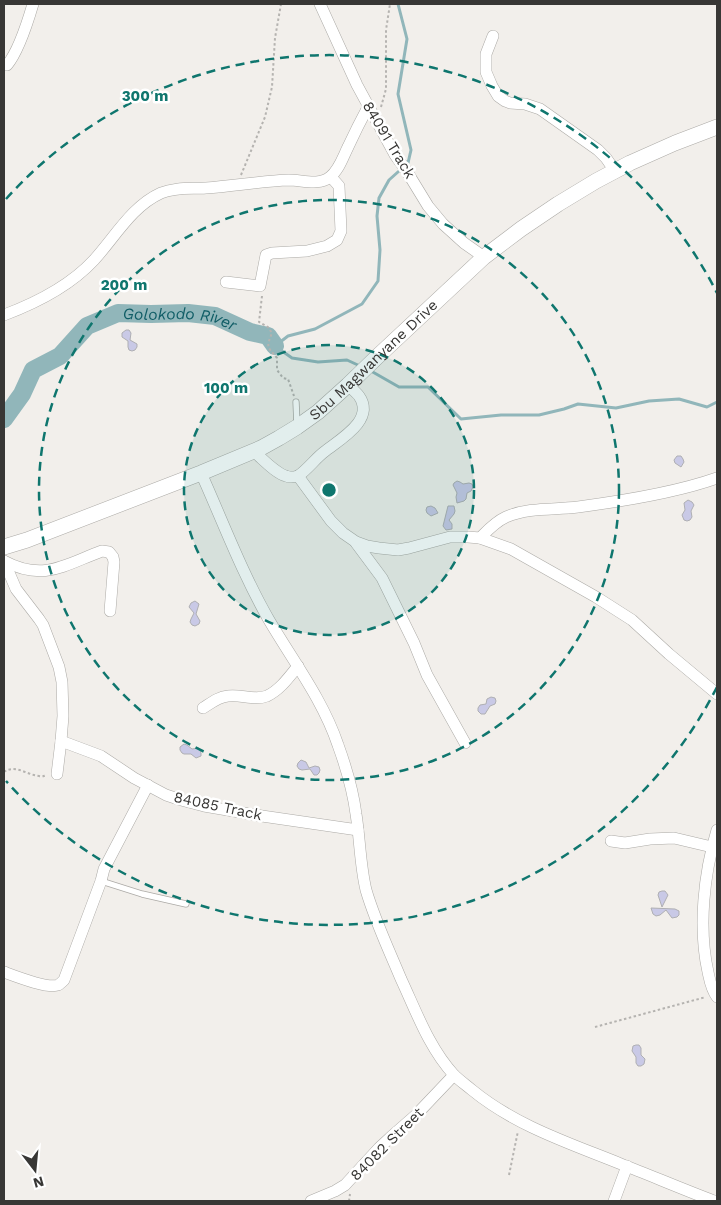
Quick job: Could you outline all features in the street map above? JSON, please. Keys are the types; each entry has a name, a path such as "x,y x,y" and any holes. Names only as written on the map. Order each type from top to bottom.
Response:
{"main road":[{"name":"Sbu Magwanyane Drive","path":"4,547 27,540 201,473 279,438 318,412 484,257 521,229 558,204 615,171 675,143 717,127"}],"street":[{"path":"7,65 17,48 33,4"},
{"name":"84091 Track","path":"320,4 368,107 395,155 428,206 443,224 464,243 484,257"},
{"path":"493,36 486,54 486,72 498,96 510,103 525,104 540,109 598,150 615,171"},
{"path":"4,315 68,283 94,260 138,209 149,199 162,192 174,189 286,180 314,182 331,177 368,107"},
{"path":"226,282 260,286 266,255 272,253 306,252 327,246 337,240 341,231 339,186 331,177"},
{"path":"253,451 285,476 298,476 307,470 323,453 354,428 361,419 363,406 351,383"},
{"path":"201,473 248,580 269,620 318,701 338,743 353,798 366,890 382,935 423,1028 433,1046 454,1075 488,1103 520,1122 563,1142 714,1201"},
{"path":"298,476 331,521 343,533 356,542 367,546 398,550 450,536 480,538 512,549 620,612 717,694"},
{"path":"480,538 491,526 506,517 516,514 644,496 691,486 717,478"},
{"path":"356,542 382,578 414,643 427,675 465,743"},
{"path":"4,561 27,570 43,572 61,568 107,550 111,553 114,562 110,611"},
{"path":"4,561 16,589 43,626 61,673 63,692 61,741 57,774"},
{"path":"203,708 216,699 225,696 254,698 269,695 283,684 298,666"},
{"name":"84085 Track","path":"61,741 100,756 134,778 166,795 204,806 358,830"},
{"path":"5,975 44,985 56,986 64,980 109,857 148,785"},
{"path":"716,996 712,989 706,963 703,910 712,846 717,830"},
{"path":"611,841 625,843 674,838 712,846"},
{"name":"84082 Street","path":"311,1201 345,1185 379,1148 416,1115 454,1075"},
{"path":"614,1201 627,1166"}],"lane":[{"path":"296,402 297,427"},
{"path":"101,881 142,894 186,904"}],"path":[{"path":"237,185 265,117 272,87 275,38 281,4"},
{"path":"376,121 386,89 386,30 390,4"},
{"path":"260,286 262,293 259,322 268,327 272,333 268,340 268,348 277,358 276,370 283,378 288,379 296,402"},
{"path":"4,772 8,769 18,769 39,776 57,774"},
{"path":"595,1027 716,996"},
{"path":"509,1175 520,1122"}],"building":[{"path":"129,330 131,333 130,340 137,344 135,350 129,350 128,341 122,337 122,333"},
{"path":"677,456 681,456 683,459 684,462 681,467 675,463 674,460"},
{"path":"457,481 463,484 472,484 473,487 467,493 464,501 457,503 457,493 453,485"},
{"path":"688,500 694,505 691,511 692,517 687,521 684,520 682,515 685,510 684,503"},
{"path":"431,506 438,513 431,516 426,510 427,507"},
{"path":"448,506 454,506 455,511 449,520 452,524 452,529 446,530 443,526"},
{"path":"195,601 199,604 196,614 200,621 195,626 190,622 194,613 189,607"},
{"path":"495,698 495,704 490,706 485,714 481,714 478,708 480,705 486,704 487,699"},
{"path":"184,744 192,749 199,748 201,756 196,758 191,754 182,753 180,747"},
{"path":"301,760 306,762 309,768 319,767 319,773 314,775 310,769 299,769 297,766"},
{"path":"665,891 668,895 662,907 658,895"},
{"path":"651,908 675,909 679,911 679,915 672,918 666,910 656,916"},
{"path":"639,1045 641,1048 641,1055 645,1059 644,1064 641,1066 638,1066 636,1063 636,1057 632,1051 633,1046"}],"waterway":[{"path":"360,366 347,360 318,362 292,358 275,346 288,336 315,329 362,304 378,281 380,250 377,216 379,198 389,180 408,163 411,150 398,94 407,39 398,4"},
{"name":"Golokodo River","path":"4,419 22,394 33,370 60,356 87,326 118,313 188,313 215,316 250,332 268,336 275,346"},
{"path":"371,371 399,387 428,387 461,419 501,415 539,415 578,404 616,408 649,401 679,399 707,407 717,402"}]}
